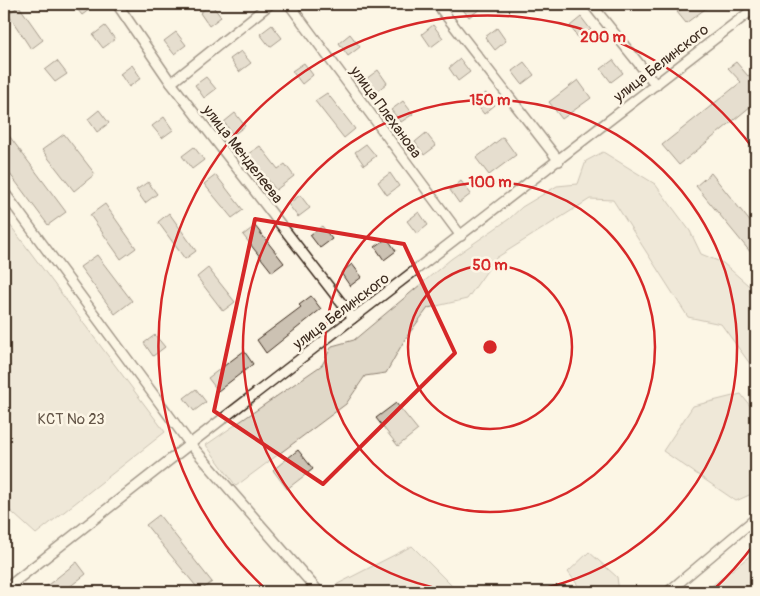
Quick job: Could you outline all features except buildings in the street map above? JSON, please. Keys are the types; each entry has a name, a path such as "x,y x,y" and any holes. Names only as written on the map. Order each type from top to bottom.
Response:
{"street":[{"name":"улица Менделеева","path":"117,4 171,83 354,318"},
{"path":"171,83 270,4"},
{"name":"улица Плеханова","path":"289,4 461,236"},
{"path":"437,4 559,161"},
{"path":"592,4 656,84"},
{"name":"улица Белинского","path":"4,590 754,8"},
{"path":"4,192 190,444 319,592"},
{"path":"668,592 756,518"}],"highlighted area":[{"path":"255,219 404,244 455,353 323,484 214,411"}],"green space":[{"path":"603,152 655,184 690,231 701,254 723,263 756,292 756,372 721,324 688,317 613,200 590,199 496,258 467,299 428,308 405,339 386,373 365,376 346,404 236,486 206,445 322,365 332,346 354,340 451,259 509,219 522,207 557,186 578,184 586,161"},
{"name":"КСТ № 23","path":"4,217 165,432 36,534 4,505"},
{"path":"741,394 756,414 756,492 736,501 663,451 693,406"},
{"path":"412,546 458,592 324,591"},
{"path":"756,551 756,592 704,592"},
{"path":"589,552 617,577 619,592 583,592 568,572"}]}
